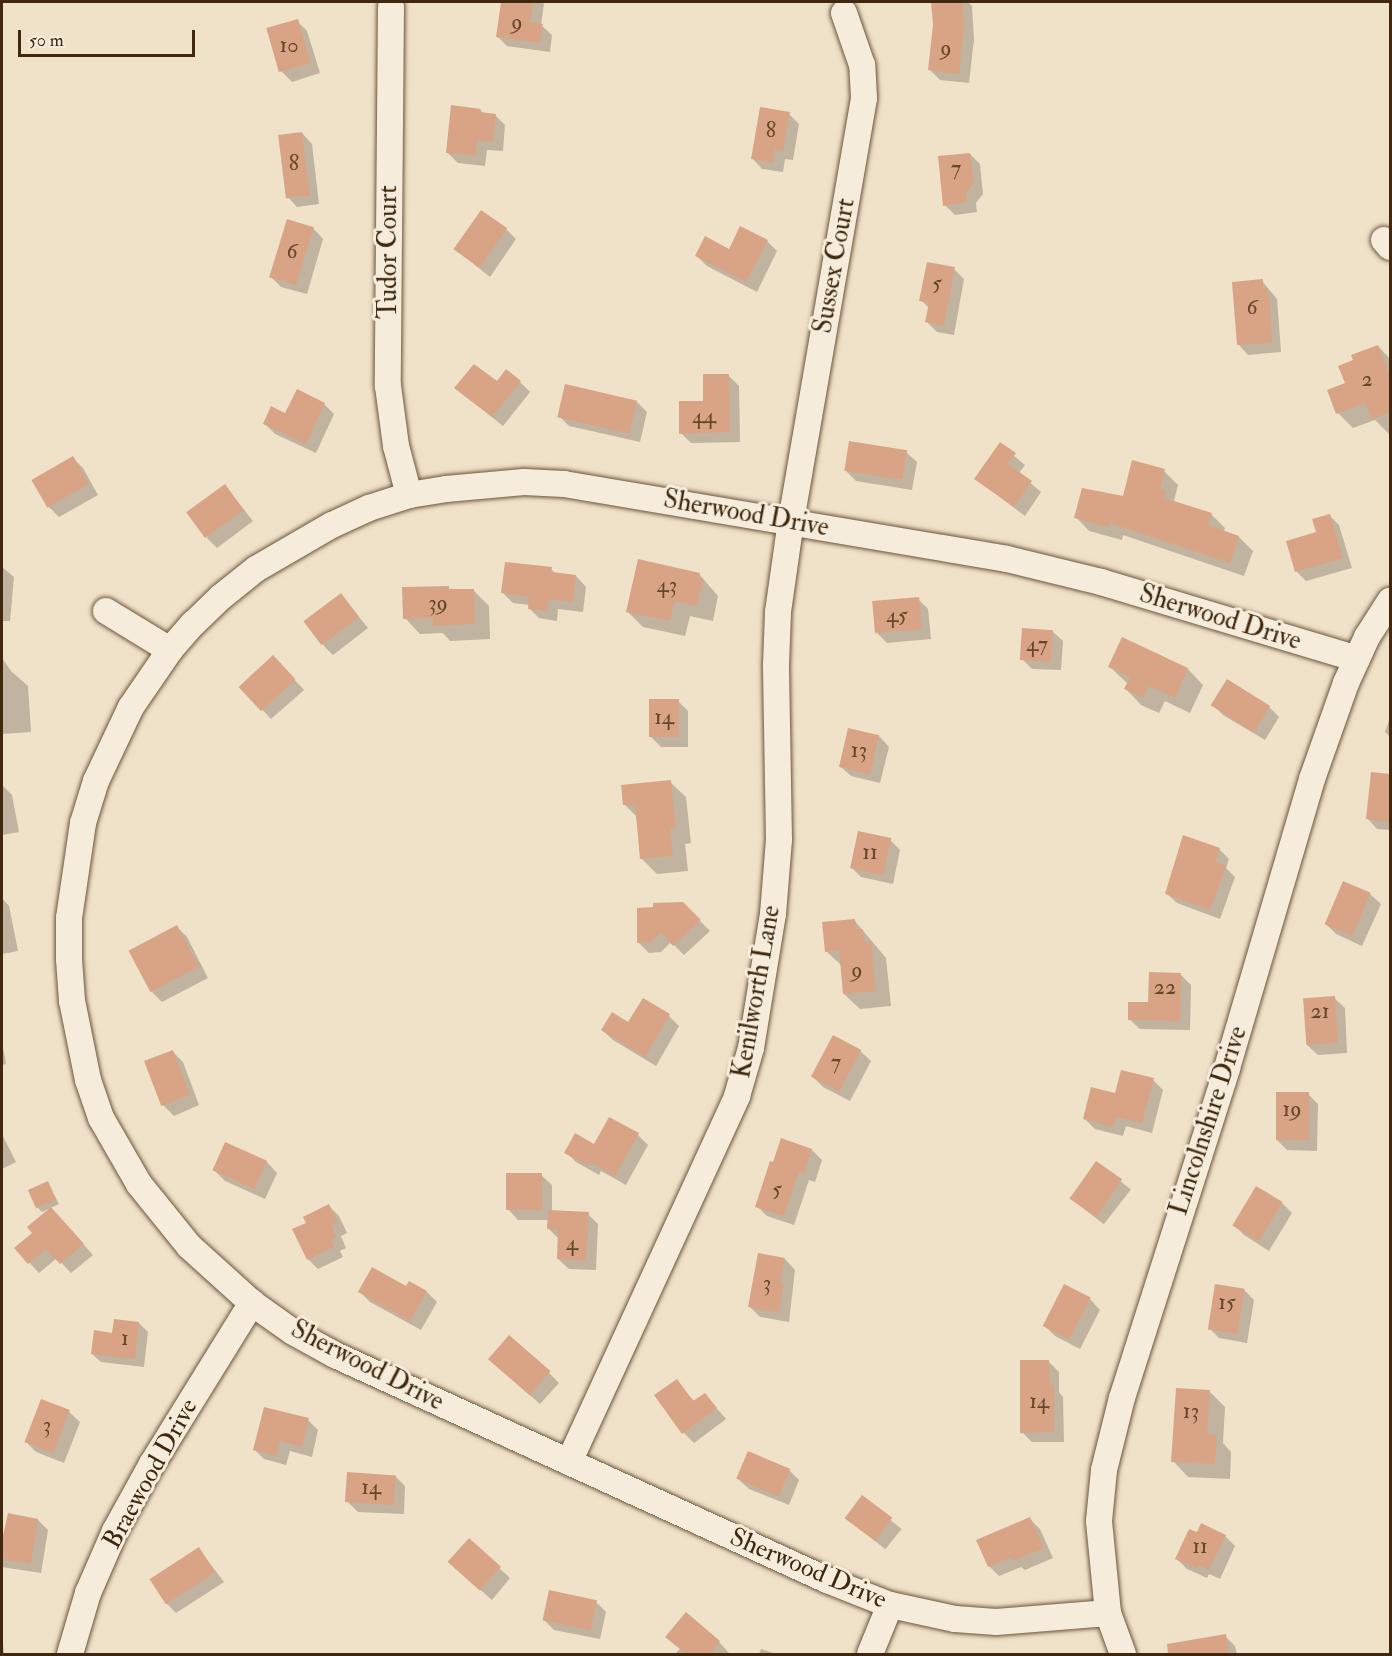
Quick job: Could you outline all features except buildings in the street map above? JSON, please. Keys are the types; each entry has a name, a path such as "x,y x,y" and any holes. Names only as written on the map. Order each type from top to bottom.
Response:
{"street":[{"name":"Tudor Court","path":"391,7 388,386 396,446 409,495"},
{"name":"Sussex Court","path":"791,521 864,98 862,65 844,13"},
{"name":"Sherwood Drive","path":"1108,1613 996,1622 955,1619 890,1605 826,1580 335,1355 293,1332 252,1303 189,1246 139,1185 98,1108 88,1080 72,1001 69,918 83,823 96,781 130,707 170,650 200,617 256,569 332,525 369,508 409,495 488,484 564,484 791,521 1055,570 1357,659"},
{"name":"Kenilworth Lane","path":"569,1462 737,1096 751,1048 773,914 778,850 776,665 778,612 791,521"},
{"name":"Lincolnshire Drive","path":"1123,1654 1108,1613 1099,1521 1104,1470 1122,1398 1227,1068 1312,779 1357,659 1390,601"},
{"path":"106,611 170,650"},
{"name":"Braewood Drive","path":"69,1654 88,1593 115,1531 152,1464 252,1303"},
{"path":"870,1654 890,1605"}]}
